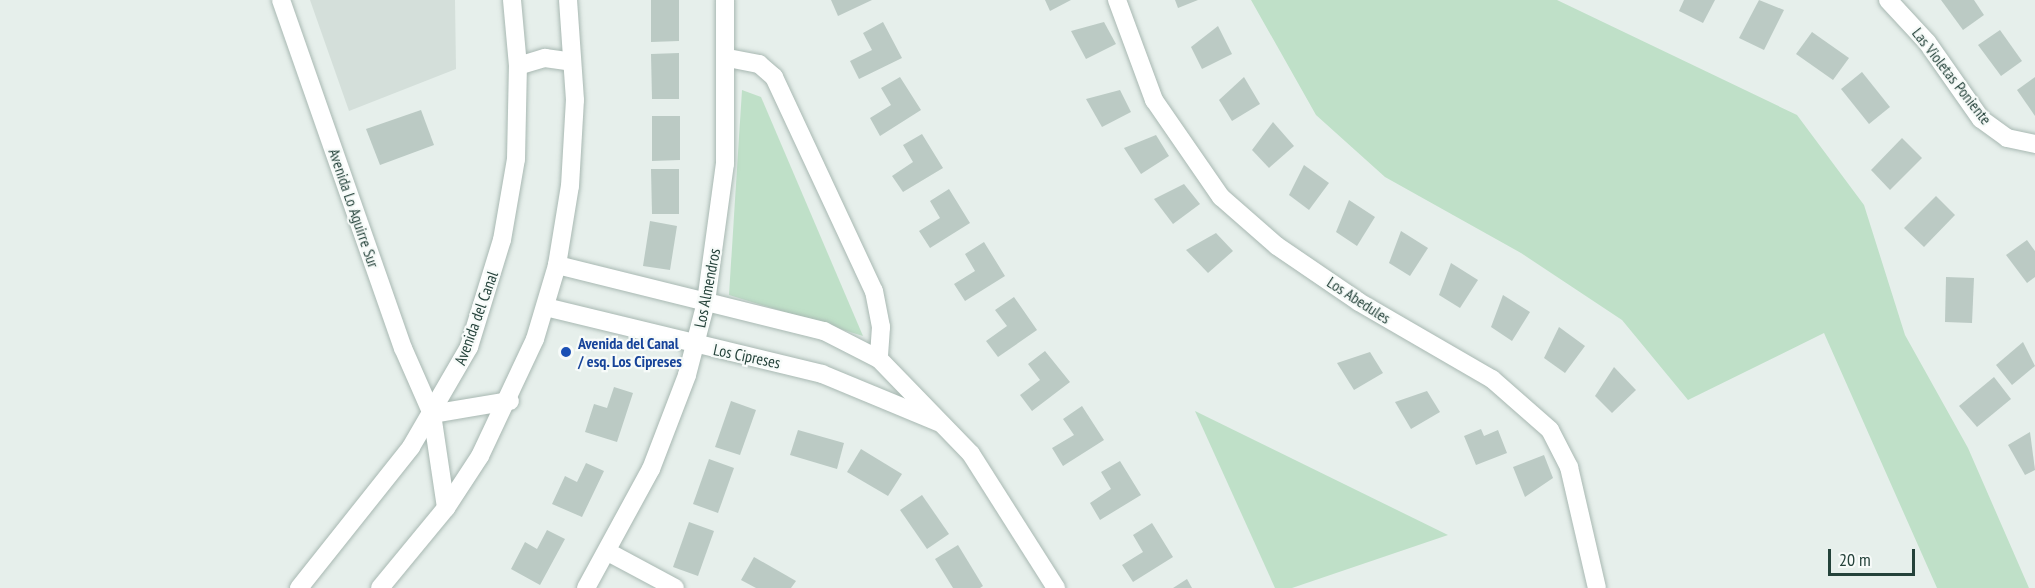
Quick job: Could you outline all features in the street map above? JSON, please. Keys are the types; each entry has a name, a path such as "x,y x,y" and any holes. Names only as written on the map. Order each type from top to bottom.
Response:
{"street":[{"name":"Avenida Lo Aguirre Sur","path":"281,0 403,348 432,414 446,508"},
{"name":"Avenida del Canal","path":"299,588 432,414 451,381 484,302 510,205 518,66 512,0"},
{"path":"380,588 446,508 510,401 546,307 557,265 574,143 568,0"},
{"name":"Los Almendros","path":"586,588 608,552 651,469 695,345 706,302 723,186 728,58 725,0"},
{"name":"Los Abedules","path":"1117,0 1154,100 1221,197 1277,246 1359,302 1492,379 1550,430 1569,467 1597,588"},
{"name":"Las Violetas Poniente","path":"1888,0 1927,42 1981,119 2028,144"},
{"path":"518,66 545,58 572,62"},
{"path":"728,58 759,64 774,77 874,291 881,327 879,359"},
{"name":"Los Cipreses","path":"557,265 824,331 879,359 943,424 991,479 1056,588"},
{"name":"Los Cipreses","path":"546,307 822,374 943,424"},
{"path":"451,381 469,411"},
{"path":"432,414 469,411 510,401"},
{"path":"608,552 675,588"}],"shaded area":[{"path":"310,0 455,0 456,69 349,111"}],"green space":[{"path":"1251,0 1557,0 1797,115 1864,205 1905,335 1968,448 2029,588 1937,588 1824,333 1688,400 1622,320 1521,253 1385,177 1316,115"},
{"path":"742,90 761,97 863,336 729,295"},
{"path":"1195,411 1448,535 1292,588 1275,588"}],"building":[{"path":"651,0 679,0 679,41 651,42"},
{"path":"831,0 872,0 838,16"},
{"path":"1045,0 1071,0 1050,11"},
{"path":"1175,0 1198,0 1178,8"},
{"path":"1684,0 1715,0 1703,23 1679,11"},
{"path":"1759,0 1784,10 1764,50 1739,38"},
{"path":"1941,0 1974,0 1984,15 1963,30"},
{"path":"883,22 902,58 859,79 850,61 872,50 863,33"},
{"path":"1104,22 1116,44 1086,59 1071,31"},
{"path":"1218,26 1232,54 1202,69 1191,47"},
{"path":"2000,30 2022,61 2001,76 1978,45"},
{"path":"1812,32 1849,58 1833,80 1796,54"},
{"path":"679,53 679,99 652,99 651,54"},
{"path":"1862,72 1890,107 1869,124 1841,89"},
{"path":"900,77 921,110 880,136 870,118 891,105 881,88"},
{"path":"1244,77 1260,104 1232,121 1219,100"},
{"path":"2035,77 2035,116 2017,90"},
{"path":"1120,90 1131,112 1102,127 1086,99"},
{"path":"421,110 434,145 380,165 366,129"},
{"path":"652,116 680,116 680,160 652,161"},
{"path":"1273,122 1294,146 1269,168 1252,150"},
{"path":"922,134 943,168 903,192 892,176 913,162 903,145"},
{"path":"1156,135 1169,156 1141,174 1124,148"},
{"path":"1902,138 1922,158 1890,190 1871,170"},
{"path":"1304,165 1329,183 1309,210 1289,195"},
{"path":"651,169 679,169 679,214 652,214"},
{"path":"1184,184 1200,204 1173,224 1154,199"},
{"path":"949,189 970,223 930,248 919,231 940,218 930,201"},
{"path":"1936,196 1955,215 1924,247 1904,228"},
{"path":"1349,200 1375,217 1357,246 1336,232"},
{"path":"650,221 677,226 670,270 643,266"},
{"path":"1401,231 1428,248 1410,276 1389,263"},
{"path":"1216,233 1233,251 1208,273 1186,250"},
{"path":"2027,240 2035,251 2035,277 2027,283 2006,255"},
{"path":"984,242 1005,276 965,301 954,284 975,271 965,254"},
{"path":"1451,263 1478,280 1460,308 1439,295"},
{"path":"1946,277 1974,278 1972,323 1945,322"},
{"path":"1503,295 1530,312 1512,341 1491,327"},
{"path":"1014,297 1037,330 998,357 986,341 1007,326 995,310"},
{"path":"1559,327 1585,346 1565,373 1544,358"},
{"path":"2023,342 2035,366 2012,385 1996,365"},
{"path":"1045,351 1070,382 1032,411 1020,395 1040,380 1028,364"},
{"path":"1370,352 1383,373 1354,390 1337,363"},
{"path":"1614,367 1636,390 1612,413 1595,396"},
{"path":"1994,377 2011,399 1977,427 1959,406"},
{"path":"614,387 633,393 617,442 585,432 594,404 607,408"},
{"path":"1427,391 1440,412 1411,429 1395,402"},
{"path":"731,401 756,410 740,455 715,447"},
{"path":"1082,406 1104,440 1063,466 1052,448 1074,435 1063,419"},
{"path":"1481,429 1484,436 1498,430 1507,453 1476,465 1464,436"},
{"path":"798,430 844,443 837,469 790,455"},
{"path":"2030,432 2035,470 2025,475 2008,445"},
{"path":"861,449 902,474 888,496 847,472"},
{"path":"1544,455 1553,478 1525,497 1513,467"},
{"path":"709,459 734,468 718,513 693,504"},
{"path":"1120,461 1141,495 1100,520 1090,503 1111,489 1101,472"},
{"path":"586,463 604,471 582,517 552,504 565,476 577,482"},
{"path":"922,495 949,534 927,549 900,510"},
{"path":"689,522 714,531 698,576 673,567"},
{"path":"1152,523 1173,557 1133,582 1122,565 1143,552 1133,535"},
{"path":"547,530 565,539 540,585 511,569 525,542 537,549"},
{"path":"958,545 983,586 980,588 953,588 935,559"},
{"path":"754,557 796,581 791,588 756,588 741,580"},
{"path":"1187,579 1192,588 1173,588"}],"place":[{"name":"Avenida del Canal / esq. Los Cipreses","path":"566,352"}]}
